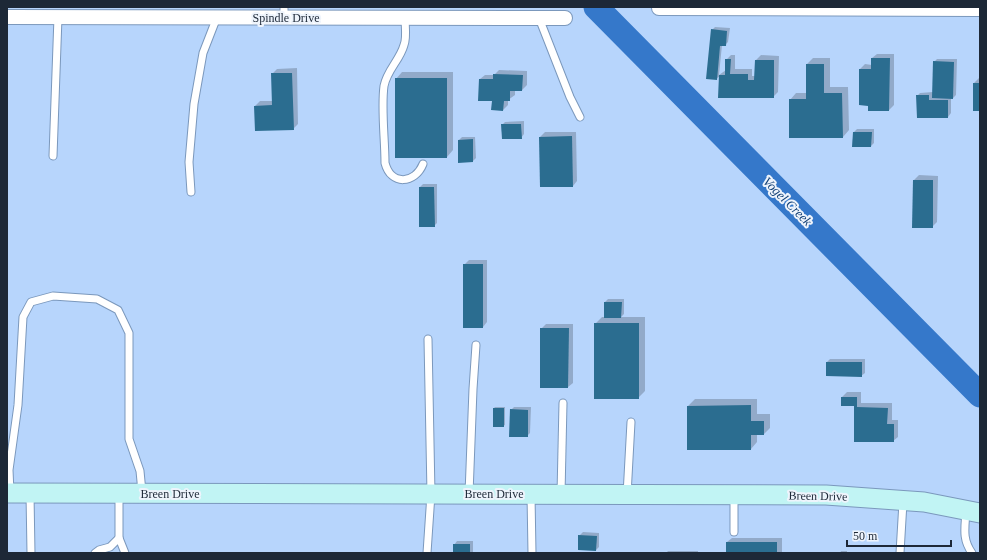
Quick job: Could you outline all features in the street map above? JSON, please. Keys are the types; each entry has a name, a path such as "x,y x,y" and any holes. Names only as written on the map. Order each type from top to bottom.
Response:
{"street":[{"path":"659,8 980,10"},
{"name":"Spindle Drive","path":"7,17 217,18 284,12 412,16 565,18"},
{"name":"Breen Drive","path":"8,493 826,495 924,502 973,511"}],"lane":[{"path":"412,16 402,52 387,74 384,86 383,103 386,173 401,180 409,179 416,176 424,164"},
{"path":"53,156 58,17"},
{"path":"191,192 189,162 194,104 203,53 217,18"},
{"path":"539,18 570,96 580,117"},
{"path":"8,493 9,470 18,405 23,317 30,302 53,296 97,299 118,310 129,333 129,439 140,471 142,494"},
{"path":"427,553 431,494 428,339"},
{"path":"469,494 476,345"},
{"path":"561,494 563,404"},
{"path":"627,495 631,422"},
{"path":"30,493 31,553"},
{"path":"119,494 119,538 125,553"},
{"path":"531,494 532,553"},
{"path":"734,495 734,532"},
{"path":"900,553 904,500"},
{"path":"972,553 966,542 964,532 973,511"},
{"path":"95,553 99,550 110,547 119,538"}],"building":[{"path":"711,29 727,31 726,46 720,46 717,80 706,79"},
{"path":"871,58 890,58 889,111 868,111 868,106 859,105 859,69 871,69"},
{"path":"725,59 731,59 730,74 748,74 748,80 754,80 755,60 774,60 774,98 718,98 719,75 725,75"},
{"path":"933,61 954,62 953,99 932,98"},
{"path":"806,64 824,64 824,93 842,93 843,138 789,138 789,99 806,99"},
{"path":"271,73 292,73 294,130 255,131 254,106 272,105"},
{"path":"493,74 523,75 522,91 510,91 510,101 504,101 503,111 491,110 492,101 478,101 479,79 493,79"},
{"path":"395,78 447,78 447,158 395,158"},
{"path":"973,83 980,83 980,111 973,111"},
{"path":"916,95 929,95 929,100 948,100 948,118 917,118"},
{"path":"501,124 521,124 522,139 502,139"},
{"path":"853,132 872,132 871,147 852,147"},
{"path":"572,136 573,187 540,187 539,137"},
{"path":"473,139 473,162 458,163 458,140"},
{"path":"913,180 933,180 933,228 912,228"},
{"path":"419,187 434,187 435,227 419,227"},
{"path":"463,264 483,264 483,328 463,328"},
{"path":"604,302 622,302 621,318 604,318"},
{"path":"594,323 639,323 639,399 594,399"},
{"path":"540,328 569,328 568,388 540,388"},
{"path":"826,362 862,362 862,377 826,376"},
{"path":"841,397 857,397 857,407 888,408 887,424 894,424 894,442 854,442 854,406 841,406"},
{"path":"751,405 751,421 764,421 764,435 751,435 751,450 687,450 687,406"},
{"path":"493,408 504,408 504,427 493,427"},
{"path":"510,409 528,410 528,437 509,437"},
{"path":"578,535 597,536 596,551 578,550"},
{"path":"726,542 777,542 777,553 726,553"},
{"path":"453,544 470,544 470,553 453,553"}],"waterway":[{"name":"Vogel Creek","path":"596,7 980,395"}]}
